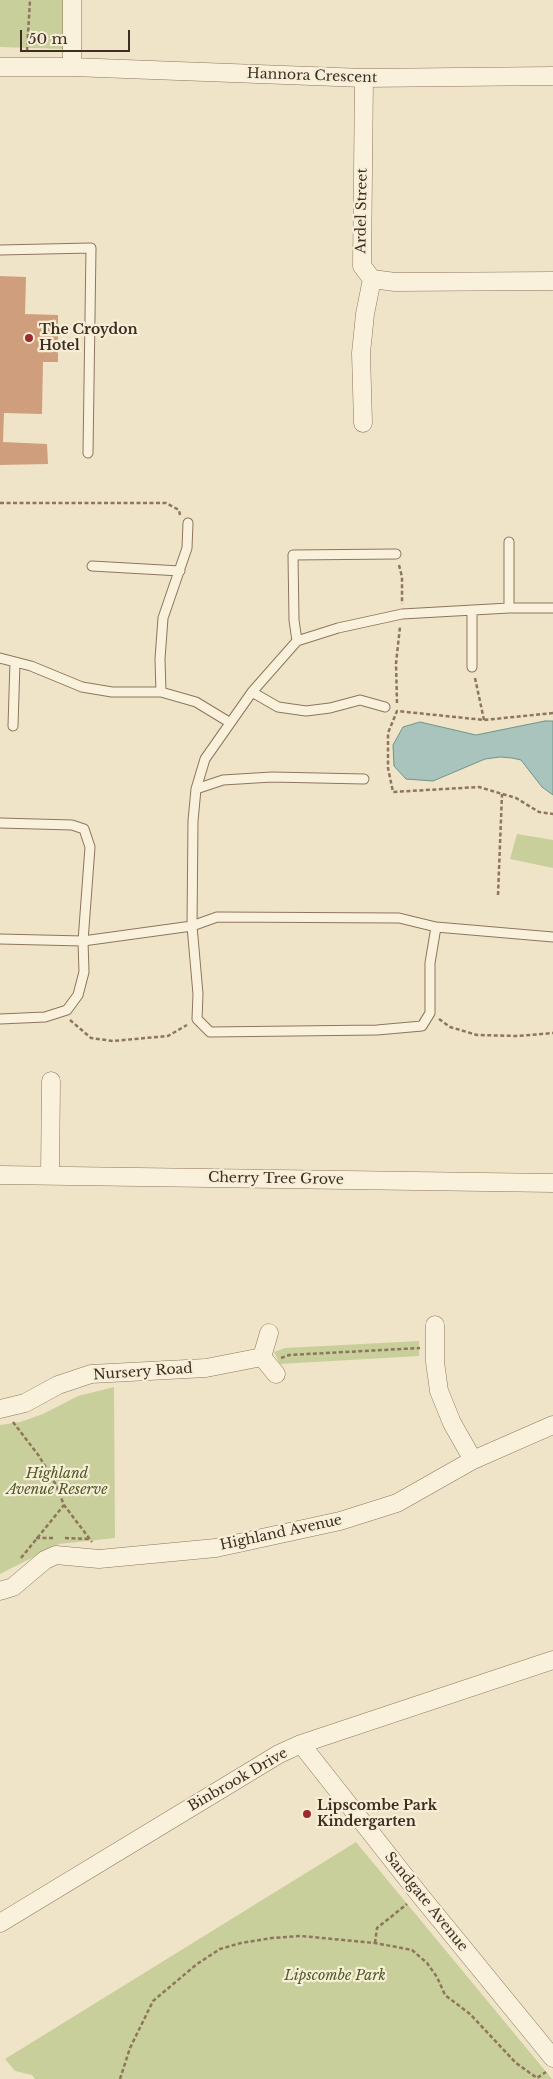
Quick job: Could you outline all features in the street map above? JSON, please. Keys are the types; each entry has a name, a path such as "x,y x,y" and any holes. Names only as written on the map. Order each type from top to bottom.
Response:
{"street":[{"path":"72,0 72,67"},
{"name":"Hannora Crescent","path":"0,67 72,67 364,78 553,76"},
{"name":"Ardel Street","path":"364,78 362,266 372,279"},
{"path":"363,423 361,353 365,314 372,279 395,282 553,281"},
{"path":"50,1175 51,1081"},
{"name":"Cherry Tree Grove","path":"0,1175 553,1183"},
{"path":"435,1325 439,1391 452,1423 473,1460"},
{"path":"269,1333 269,1366"},
{"name":"Nursery Road","path":"2,1409 25,1403 58,1385 91,1374 269,1366"},
{"name":"Highland Avenue","path":"0,1591 13,1587 45,1560 56,1555 99,1559 216,1548 340,1521 397,1503 473,1460 553,1425"},
{"name":"Binbrook Drive","path":"0,1922 264,1763 302,1744 553,1660"},
{"name":"Sandgate Avenue","path":"302,1744 553,2058"}],"lane":[{"path":"0,250 92,248 88,453"},
{"path":"161,692 160,659 163,618 188,548 188,523"},
{"path":"509,542 509,608"},
{"path":"297,641 294,620 293,555 396,554"},
{"path":"92,566 180,571"},
{"path":"436,927 430,963 430,1013 422,1026 377,1030 210,1032 197,1020 198,994 192,926 193,822 196,789 205,759 229,722 252,692 297,641 338,628 402,614 509,608 553,608"},
{"path":"472,610 472,667"},
{"path":"0,658 31,666 82,687 112,692 161,692 196,702 229,722"},
{"path":"13,726 15,662"},
{"path":"252,692 278,707 306,711 330,708 360,700 385,707"},
{"path":"196,789 224,780 272,777 364,779"},
{"path":"0,824 72,825 84,828 90,847 83,941 84,972 78,995 67,1010 62,1012 45,1017 0,1019"},
{"path":"0,939 83,941 192,926 217,917 399,918 436,927 553,937"}],"path":[{"path":"26,67 30,0"},
{"path":"0,503 166,502 179,510 181,520 188,523"},
{"path":"396,554 402,577 402,614 396,663 397,711 388,734 388,768 393,792 479,787 516,798 539,812 553,814"},
{"path":"472,667 484,720"},
{"path":"385,707 397,711 484,720 553,713"},
{"path":"498,895 502,794"},
{"path":"62,1012 80,1031 91,1038 114,1040 168,1036 197,1020"},
{"path":"430,1013 450,1027 477,1035 518,1036 553,1033"},
{"path":"269,1366 289,1355 435,1348"},
{"path":"2,1409 39,1456 56,1485 64,1505 90,1539 99,1559"},
{"path":"20,1559 64,1505"},
{"path":"375,1943 377,1928 420,1894"},
{"path":"120,2079 130,2048 153,2001 197,1964 220,1949 272,1938 301,1936 375,1943 412,1950 437,1976 444,1995 470,2014 516,2063 537,2078 553,2068"}],"green space":[{"path":"0,0 63,0 63,49 0,47"},
{"path":"517,834 553,840 553,868 510,859"},
{"path":"419,1341 419,1356 280,1364 274,1352 285,1348"},
{"name":"Highland Avenue Reserve","path":"114,1387 115,1538 59,1544 0,1574 0,1425 20,1422 43,1414 78,1396"},
{"name":"Lipscombe Park","path":"356,1842 552,2079 35,2079 32,2075 15,2071 5,2059"}],"water":[{"path":"553,721 553,795 542,787 521,760 512,758 485,759 433,781 406,779 394,766 393,745 403,727 420,722 476,735"}],"building":[{"name":"The Croydon Hotel","path":"0,276 26,277 25,314 58,315 58,362 43,362 42,414 4,413 3,442 47,444 48,464 0,465"}],"place":[{"name":"The Croydon Hotel","path":"29,338"},
{"name":"Lipscombe Park Kindergarten","path":"307,1814"}]}
